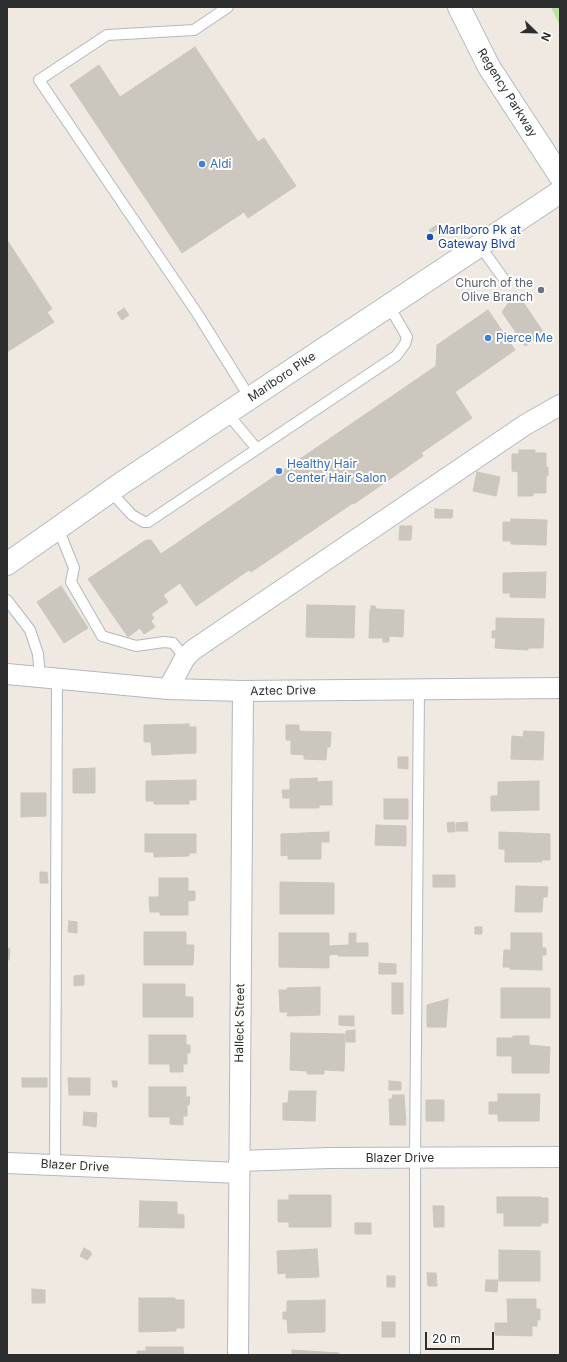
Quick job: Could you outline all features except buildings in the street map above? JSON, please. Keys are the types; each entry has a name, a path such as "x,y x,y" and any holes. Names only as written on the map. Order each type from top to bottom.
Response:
{"main road":[{"name":"Regency Parkway","path":"459,7 489,67 560,176"},
{"name":"Marlboro Pike","path":"7,564 227,413 560,192"}],"street":[{"path":"168,689 185,658 193,650 525,425 560,405"},
{"name":"Aztec Drive","path":"7,674 168,689 243,691 560,688"},
{"name":"Halleck Street","path":"238,1355 243,691"},
{"name":"Blazer Drive","path":"7,1163 239,1167 328,1158 560,1157"}],"lane":[{"path":"228,7 194,30 107,35 39,80 197,313 250,398"},
{"path":"480,246 506,282"},
{"path":"111,492 132,515 144,522 148,522 396,356 405,344 407,337 389,306"},
{"path":"227,413 257,449"},
{"path":"58,528 74,568 71,582 102,636 136,646 164,642 173,643 185,658"},
{"path":"7,600 30,630 48,678 55,1165"},
{"path":"415,1355 414,1158 419,689"}],"green space":[{"path":"551,7 560,7 560,26"}],"place":[{"name":"Aldi","path":"202,164"},
{"name":"Marlboro Pk at Gateway Blvd","path":"430,237"},
{"name":"Church of the Olive Branch","path":"541,290"},
{"name":"Pierce Me","path":"488,338"},
{"name":"Healthy Hair Center Hair Salon","path":"279,471"}]}
